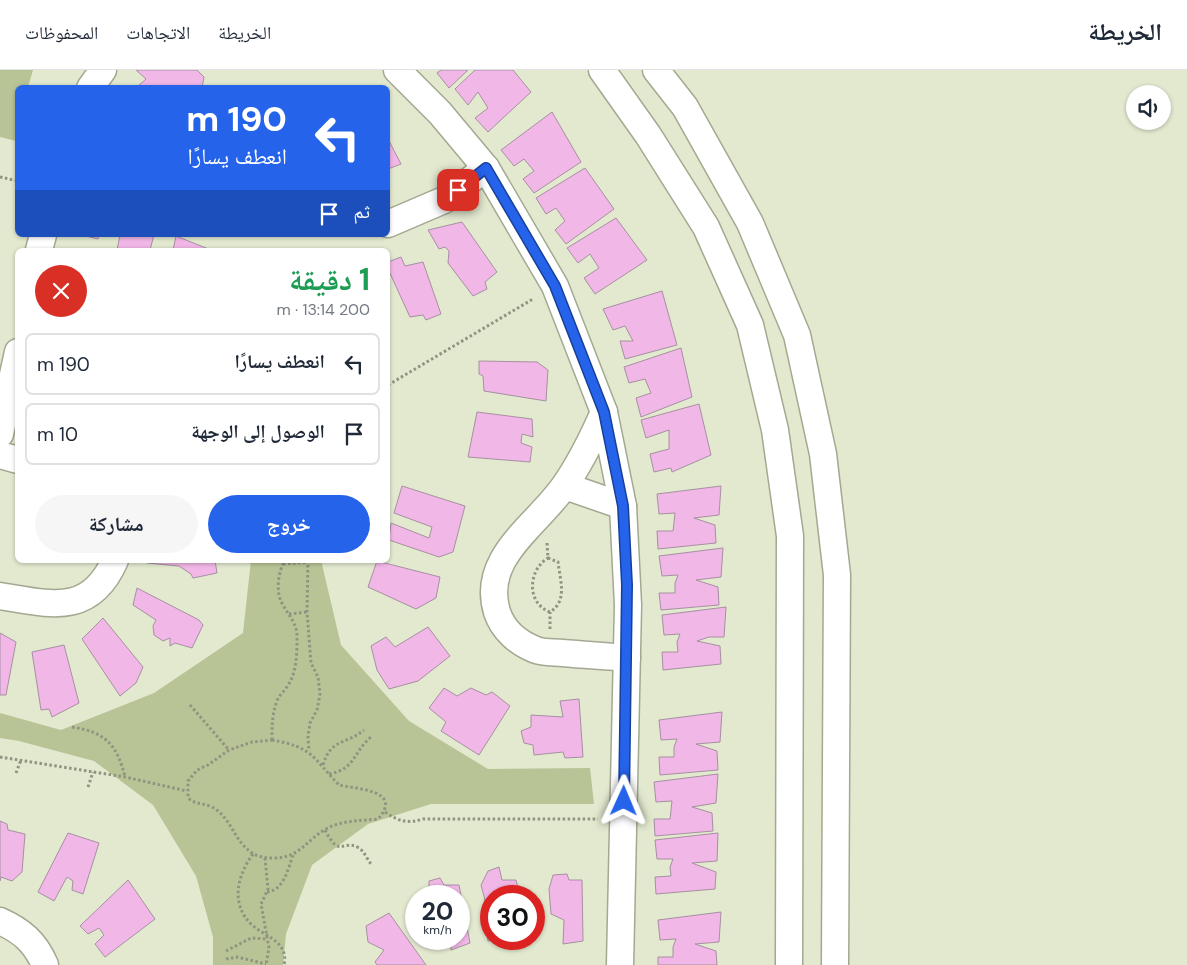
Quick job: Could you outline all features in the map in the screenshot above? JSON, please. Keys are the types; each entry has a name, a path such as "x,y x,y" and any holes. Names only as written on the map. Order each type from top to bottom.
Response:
{"street":[{"path":"396,70 440,112 486,168 555,286 604,412 623,506 628,605 620,965"},
{"path":"602,70 648,135 706,227 750,324 775,430 790,536 789,965"},
{"path":"656,70 685,107 750,223 797,335 823,454 837,575 835,965"},
{"path":"390,223 444,200 486,168"},
{"path":"0,434 15,366"},
{"path":"604,412 587,450 565,486 544,512 505,553 495,575 493,599 501,622 516,640 538,651 627,658"},
{"path":"0,454 15,459"},
{"path":"565,486 623,506"},
{"path":"0,596 56,605 76,601 94,591 108,576 114,563"},
{"path":"0,921 20,930 38,948 45,965"}],"path":[{"path":"0,177 15,180"},
{"path":"390,384 555,286"},
{"path":"548,558 554,558 558,562 562,595 556,608 550,612 540,606 532,587 535,571 540,565 548,558"},
{"path":"272,740 272,719 277,699 289,684 296,666 297,629 282,604 279,590 284,563"},
{"path":"308,563 307,612 311,663 318,677 320,694 318,710 310,723 309,751"},
{"path":"289,614 307,612"},
{"path":"190,705 229,750"},
{"path":"72,727 91,730 109,741 120,757 125,777"},
{"path":"323,765 326,754 333,746 342,740 353,739 364,730"},
{"path":"329,774 340,772 350,766 360,747 371,738"},
{"path":"272,740 290,743 309,751 339,785 360,787 380,794 386,802 385,812 378,819 346,822 325,830 294,855 285,858 266,858 253,854 237,840 228,821 212,807 194,803 188,798 188,781 197,770 208,765 229,750 252,742 272,740"},
{"path":"0,757 125,777 187,791"},
{"path":"16,773 21,760"},
{"path":"88,787 93,772"},
{"path":"385,812 398,820 406,822 423,819 624,819"},
{"path":"325,830 333,844 341,848 352,845 361,849 371,864"},
{"path":"253,854 244,866 238,881 237,897 242,912 252,925 281,947 284,954 284,965"},
{"path":"266,892 274,891 280,886 294,855"},
{"path":"226,959 237,957 266,965 269,956 261,904 268,889 266,858"},
{"path":"226,951 251,938 266,939"}],"green space":[{"path":"0,70 33,70 29,85 15,85 15,141 0,137"},
{"path":"251,563 322,563 341,645 409,721 488,769 590,768 594,804 431,804 368,824 312,865 286,934 283,965 213,965 213,937 196,876 153,805 94,761 19,741 0,738 0,713 61,730 154,693 243,633"}],"building":[{"path":"136,70 197,70 204,77 203,85 139,85 146,79"},
{"path":"441,70 468,70 449,88 437,73"},
{"path":"475,70 513,70 531,92 488,132 475,118 488,108 478,92 468,105 455,89"},
{"path":"552,112 581,162 534,193 523,179 534,171 524,159 514,166 501,150"},
{"path":"390,143 401,164 390,168"},
{"path":"585,168 614,209 566,244 555,230 565,221 556,208 546,214 536,198"},
{"path":"616,218 647,260 595,294 584,278 599,268 590,254 578,263 567,248"},
{"path":"462,222 497,272 485,282 487,289 473,296 448,263 449,251 445,247 439,249 428,230"},
{"path":"120,237 153,237 151,248 117,248"},
{"path":"176,237 178,237 206,248 173,248"},
{"path":"401,257 405,266 423,262 441,314 426,320 423,315 410,317 390,273 390,261"},
{"path":"662,291 677,345 625,359 620,341 633,341 625,326 613,330 603,309"},
{"path":"681,348 692,397 641,417 636,398 651,393 645,379 629,383 624,367"},
{"path":"479,361 537,362 548,370 546,401 484,391 483,376 479,374"},
{"path":"699,404 711,455 672,472 671,468 654,472 650,454 669,449 669,430 646,438 641,420"},
{"path":"477,412 532,419 533,437 522,434 521,443 532,447 530,462 468,457"},
{"path":"402,486 465,506 453,552 439,557 390,540 391,523 429,538 432,527 394,513"},
{"path":"721,486 719,515 694,518 715,525 716,543 658,549 657,531 673,531 675,513 659,514 657,494"},
{"path":"723,548 721,577 696,580 718,587 719,605 661,610 659,593 675,593 675,583 678,575 662,576 659,556"},
{"path":"147,563 215,563 217,573 193,578 191,574 179,566"},
{"path":"376,563 385,563 440,577 436,598 416,609 368,587"},
{"path":"137,588 199,620 203,625 192,648 175,643 170,646 170,638 163,641 154,635 153,626 156,620 133,605"},
{"path":"726,607 724,637 709,637 697,641 720,646 721,664 663,670 662,652 678,652 677,642 680,634 664,635 662,615"},
{"path":"103,618 143,667 136,683 120,696 82,639"},
{"path":"428,627 450,656 418,681 389,689 377,670 371,646 386,637 395,647"},
{"path":"0,633 16,642 6,695 0,695"},
{"path":"64,645 79,703 52,717 49,709 41,710 32,652"},
{"path":"444,688 457,696 471,688 486,695 492,692 510,706 479,755 441,731 446,722 429,708"},
{"path":"579,699 583,757 565,758 563,752 534,755 533,745 524,743 521,731 531,727 531,715 563,717 560,701"},
{"path":"722,712 720,742 696,744 717,751 718,770 660,775 659,757 674,757 674,747 677,739 661,740 659,720"},
{"path":"718,774 716,803 692,807 712,813 713,831 655,836 654,819 670,819 672,801 656,802 654,782"},
{"path":"0,821 7,824 8,830 25,834 22,872 12,881 1,877 0,881"},
{"path":"68,833 99,843 83,894 72,890 73,881 67,877 54,901 38,892"},
{"path":"718,833 717,861 692,863 716,872 715,889 656,894 655,877 671,876 670,867 673,859 657,859 655,840"},
{"path":"499,867 502,880 516,880 517,885 481,885 488,871"},
{"path":"567,874 569,880 582,880 583,941 563,944 564,920 551,914 549,889 553,875"},
{"path":"440,878 444,885 429,885 429,881"},
{"path":"128,880 155,919 105,957 95,944 104,935 99,928 88,934 80,926"},
{"path":"721,912 719,942 695,944 716,951 717,965 658,965 658,957 673,957 673,947 676,939 660,940 658,920"},
{"path":"389,913 405,935 405,950 415,950 426,965 377,965 375,962 384,950 368,942 366,926"}],"route":[{"path":"458,190 486,168 555,286 604,412 623,506 628,605 624,801"}]}
